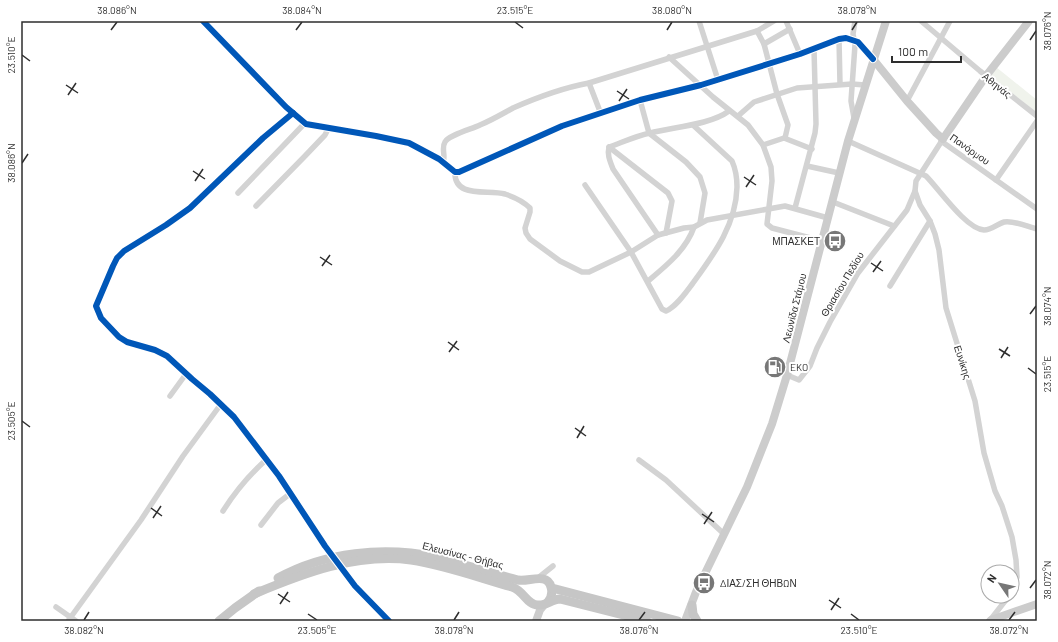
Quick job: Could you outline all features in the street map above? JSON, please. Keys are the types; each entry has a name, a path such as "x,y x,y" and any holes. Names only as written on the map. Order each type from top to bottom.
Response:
{"main road":[{"name":"Λεωνίδα Στάμου","path":"686,621 696,592 747,487 772,424 787,375 854,118 886,21"},
{"path":"941,139 984,74 1023,21"},
{"path":"984,74 1028,21"},
{"name":"Πανόρμου","path":"873,59 907,101 941,139"},
{"name":"Ελευσίνας - Θήβας","path":"219,621 254,594 274,581 305,566 337,557 371,553 398,553 430,556 518,580 545,580 551,586 678,621"},
{"name":"Ελευσίνας - Θήβας","path":"254,594 286,581 328,567 362,560 389,559 413,561 446,568 516,588 527,599 538,606 560,599 646,621"},
{"path":"534,579 525,587 534,621"},
{"path":"534,621 540,610 552,596 551,586"},
{"name":"Λεωνίδα Στάμου","path":"678,621 696,592"},
{"path":"990,620 1037,604"},
{"path":"692,605 693,614 697,621"}],"street":[{"path":"204,21 305,124 409,143 430,154 455,172 456,182 460,187 467,190 504,194 526,204 530,208 530,212 525,228 530,239 560,261 582,272 589,272 631,252 658,235 694,227 707,220 784,206 828,218"},
{"path":"699,21 718,80"},
{"path":"443,163 445,158 443,147 453,135 463,133 536,98 564,88 589,83 757,31 774,21"},
{"path":"786,21 800,54"},
{"path":"854,118 851,101 855,45 853,34 855,21"},
{"name":"Αθηνάς","path":"921,21 1037,116"},
{"path":"907,101 950,21"},
{"path":"764,44 790,29"},
{"path":"757,31 764,44 777,94 788,125 786,138"},
{"path":"455,172 465,170 562,126 640,100 701,85 769,64 839,39 846,38 858,42 873,59"},
{"path":"839,39 840,84"},
{"path":"795,208 808,166 816,124 814,49"},
{"path":"669,57 729,111 748,124 763,146 771,166 772,182 767,222 769,226 822,241"},
{"path":"589,83 601,114"},
{"path":"738,116 754,102 797,88 840,84 865,85"},
{"path":"640,100 648,133 686,162 700,177 705,193 700,223"},
{"path":"609,147 648,133 693,125 729,111"},
{"path":"293,113 263,138 190,208 124,251 117,258 96,306 99,315 119,337 135,345 161,352 234,417 267,459 325,546 348,577 389,621"},
{"path":"996,180 1037,121"},
{"path":"238,193 305,124"},
{"path":"585,185 631,252 662,309 666,311 670,309 708,263 726,233 732,216 736,194 737,177 735,166 728,156 693,125"},
{"path":"256,206 305,156 328,129"},
{"path":"763,146 781,138 786,138 812,149"},
{"path":"915,191 916,181 941,139"},
{"name":"Πανόρμου","path":"941,139 1037,209"},
{"path":"848,141 921,173 935,185 956,210 976,227 984,230 990,229 1005,222 1037,229"},
{"path":"609,147 668,192 672,201 666,233"},
{"path":"609,147 608,158 613,169 658,235"},
{"path":"808,166 839,173"},
{"name":"Ευνίκης","path":"915,191 920,205 930,221 939,250 946,308 975,401 984,453 995,491 1008,522 1016,564"},
{"name":"Θριασίου Πεδίου","path":"787,375 799,380 807,371 830,322 858,273 907,210 915,191"},
{"path":"833,202 894,226"},
{"path":"890,286 930,221"},
{"path":"648,281 668,264 681,249 691,236 694,227"},
{"path":"170,396 186,374"},
{"path":"69,619 141,520 183,456 221,404"},
{"path":"223,512 231,498 250,475 267,459"},
{"path":"639,460 666,480 724,534"},
{"path":"261,525 278,503 291,493"},
{"path":"534,579 553,566 550,574 551,586"},
{"path":"990,620 1003,604"},
{"path":"56,607 69,619 76,621"}],"shaded area":[{"path":"996,67 1037,100 1037,113 990,75"}],"cycle path":[{"path":"203,21 286,107 306,124 409,143 439,159 455,172 459,172 562,126 640,100 701,85 800,54 839,39 846,38 858,42 873,59"},
{"path":"293,113 263,138 190,208 124,251 117,258 96,306 101,318 119,337 127,342 155,350 167,356 234,417 279,476 325,546 355,586 389,621"}],"place":[{"name":"ΜΠΑΣΚΕΤ","path":"835,241"},
{"name":"EKO","path":"775,367"},
{"name":"ΔΙΑΣ/ΣΗ ΘΗΒΩΝ","path":"704,583"}]}
